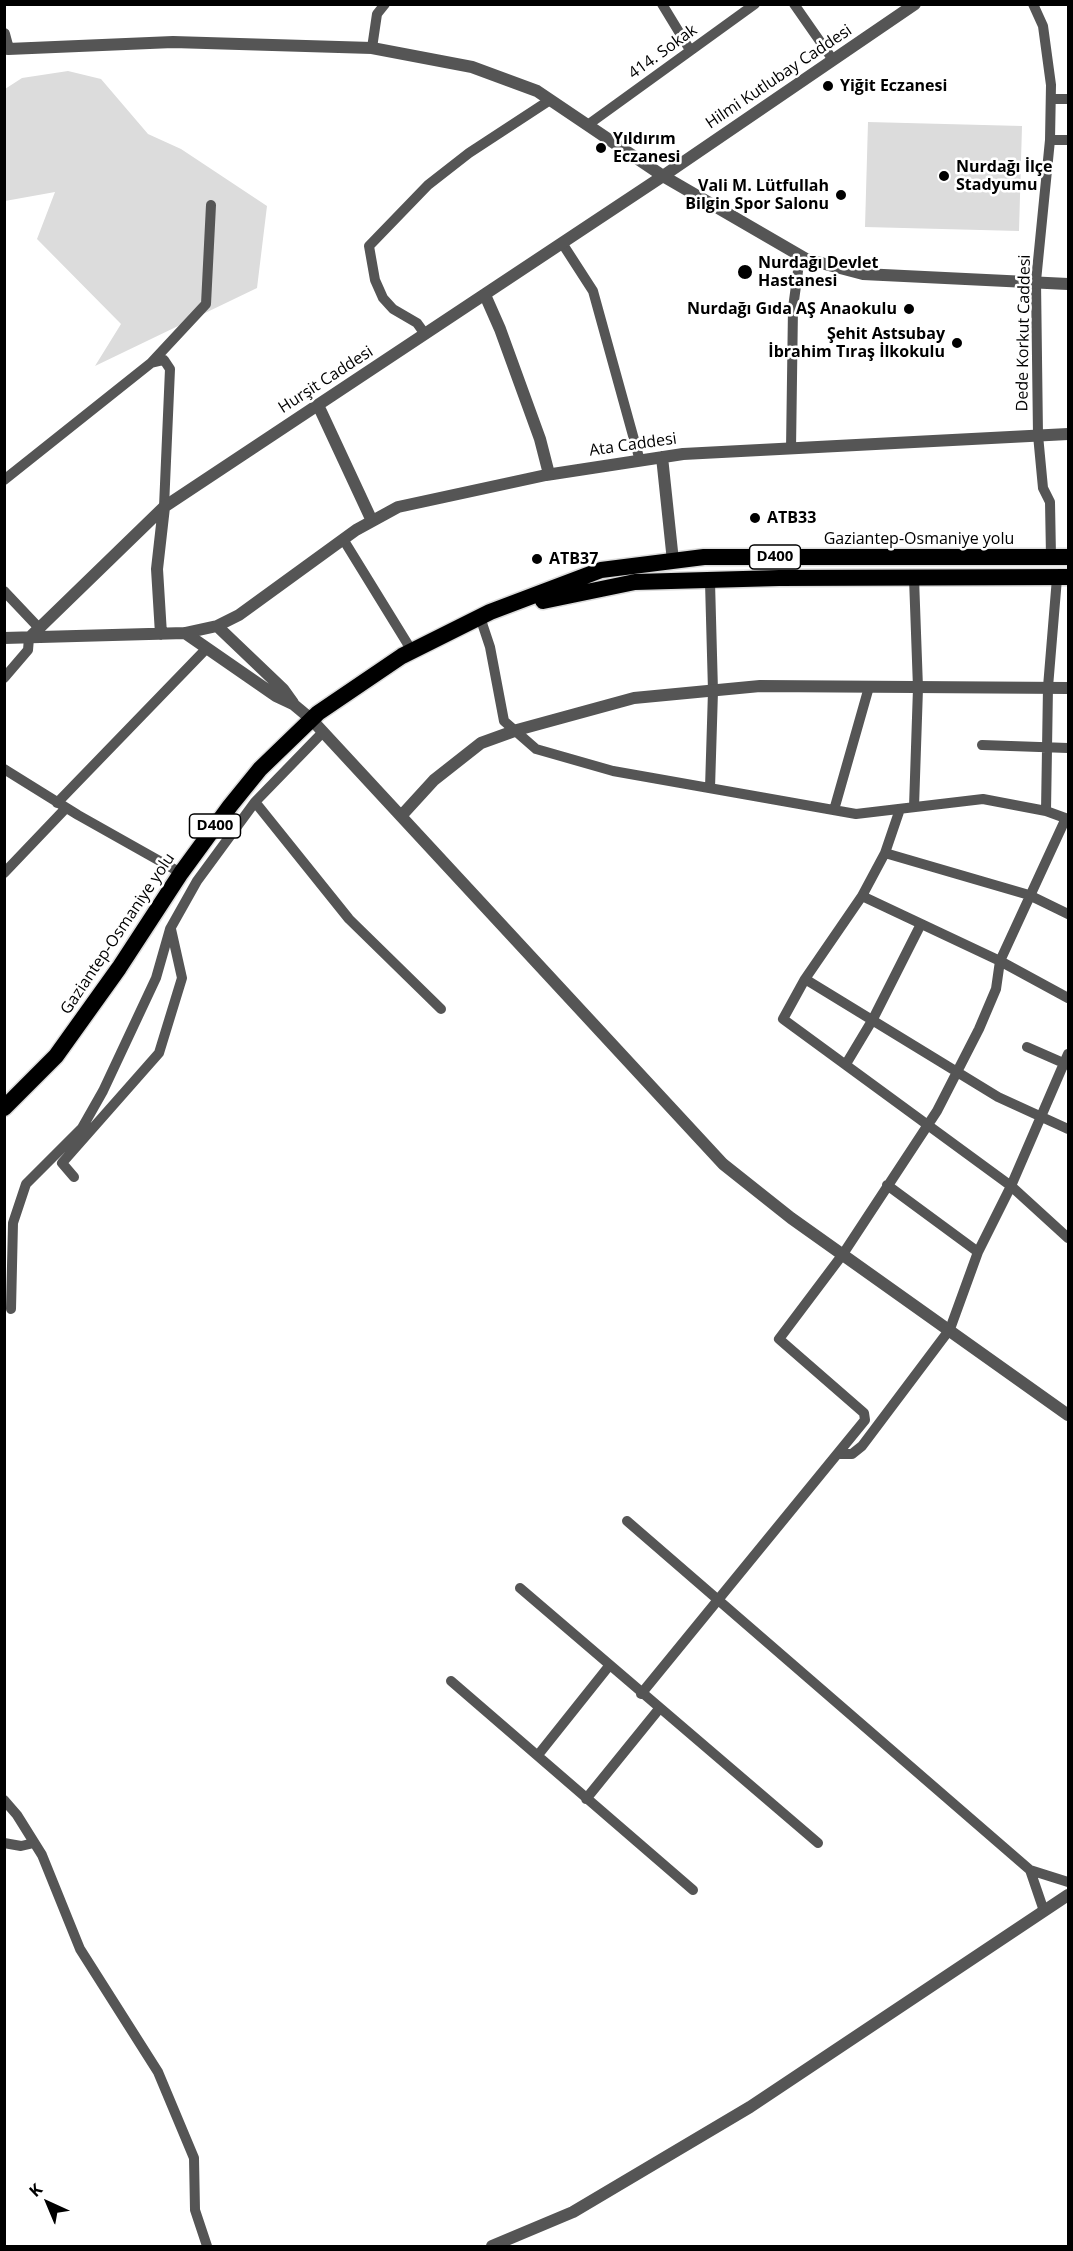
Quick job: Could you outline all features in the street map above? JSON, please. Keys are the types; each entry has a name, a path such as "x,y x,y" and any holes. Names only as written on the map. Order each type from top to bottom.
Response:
{"highway":[{"name":"Gaziantep-Osmaniye yolu","path":"4,1108 56,1056 119,968 181,873 237,796 311,719 412,651 485,615 602,570 704,557 1068,557"},
{"name":"Gaziantep-Osmaniye yolu","path":"485,615 635,582 710,582 779,578 1063,578"}],"street":[{"path":"372,48 377,14 385,4"},
{"path":"662,4 690,50"},
{"name":"414. Sokak","path":"589,124 755,4"},
{"path":"794,4 833,60"},
{"name":"Hilmi Kutlubay Caddesi","path":"663,176 915,4"},
{"name":"Dede Korkut Caddesi","path":"1033,4 1043,26 1051,99 1050,140 1036,282 1038,435 1043,488 1050,502 1051,556"},
{"path":"4,34 6,50 173,42 372,48 472,67 537,91 663,176 800,255 863,274 1068,285"},
{"path":"1051,99 1068,99"},
{"path":"425,334 417,322 393,309 383,298 375,280 369,246 428,185 468,153 550,100"},
{"path":"1050,140 1068,140"},
{"name":"Hurşit Caddesi","path":"28,638 164,507 663,176"},
{"path":"4,480 151,363 206,304 211,205"},
{"path":"562,243 593,291 640,461"},
{"path":"791,449 793,328 800,255"},
{"path":"485,295 500,329 540,439 549,474"},
{"path":"161,634 157,569 164,507 170,369 164,360 165,347"},
{"path":"151,363 164,360"},
{"path":"318,405 372,521"},
{"name":"Ata Caddesi","path":"239,615 343,539 398,507 549,474 662,458 1068,434"},
{"path":"662,458 673,561"},
{"path":"343,539 412,651"},
{"path":"914,578 918,688 914,807"},
{"path":"1046,811 1048,687 1063,578"},
{"path":"710,582 714,691 710,788"},
{"path":"4,591 39,628"},
{"path":"4,638 185,633 216,626 239,615"},
{"path":"4,873 62,805 207,648 227,635 239,615"},
{"path":"485,615 504,721 536,749 613,771 856,814 983,799 1046,811 1067,819 1029,894 1000,961 996,989 958,1073 929,1123 843,1254 779,1339 865,1415 866,1420 641,1694"},
{"path":"216,626 283,689 293,704"},
{"path":"185,633 276,696 293,704 311,719 402,815 701,1142 751,1187 1068,1415"},
{"path":"4,678 28,650 28,638"},
{"path":"402,815 434,780 482,743 517,730 634,698 760,687 1068,688"},
{"path":"834,810 869,687"},
{"path":"11,1309 13,1223 26,1184 82,1128 98,1100 156,978 171,929 197,881 255,802 323,732"},
{"path":"982,745 1068,748"},
{"path":"4,769 181,873"},
{"path":"255,802 349,919 441,1009"},
{"path":"900,809 885,853 862,896 805,979 783,1019 929,1123 1011,1186 1068,1238"},
{"path":"885,853 1029,894 1068,914"},
{"path":"862,896 1000,961 1068,999"},
{"path":"846,1064 873,1019 921,924"},
{"path":"74,1177 62,1163 159,1053 182,978 171,929"},
{"path":"805,979 998,1097 1068,1129"},
{"path":"840,1454 852,1454 862,1446 950,1329 978,1252 1011,1186 1067,1061 1027,1047"},
{"path":"887,1185 978,1252"},
{"path":"627,1521 1030,1870 1068,1882"},
{"path":"520,1588 641,1694 818,1843"},
{"path":"538,1755 609,1666"},
{"path":"451,1681 693,1890"},
{"path":"586,1799 659,1709"},
{"path":"4,1815 6,1802"},
{"path":"6,1802 34,1843 80,1949 151,2059 191,2146 196,2171 195,2210 207,2247"},
{"path":"4,1843 21,1846 34,1843"},
{"path":"1030,1870 1044,1911"},
{"path":"492,2247 573,2212 750,2107 1068,1895"}],"shaded area":[{"path":"68,71 101,79 148,134 181,149 267,206 257,288 95,366 121,324 37,239 55,192 5,201 5,89 22,78"},
{"name":"Nurdağı İlçe Stadyumu","path":"868,122 1022,126 1019,231 865,227"}],"place":[{"name":"Yiğit Eczanesi","path":"828,86"},
{"name":"Yıldırım Eczanesi","path":"601,148"},
{"name":"Nurdağı İlçe Stadyumu","path":"944,176"},
{"name":"Vali M. Lütfullah Bilgin Spor Salonu","path":"841,195"},
{"name":"Nurdağı Devlet Hastanesi","path":"745,272"},
{"name":"Nurdağı Gıda AŞ Anaokulu","path":"909,309"},
{"name":"Şehit Astsubay İbrahim Tıraş İlkokulu","path":"957,343"},
{"name":"ATB33","path":"755,518"},
{"name":"ATB37","path":"537,559"}]}
